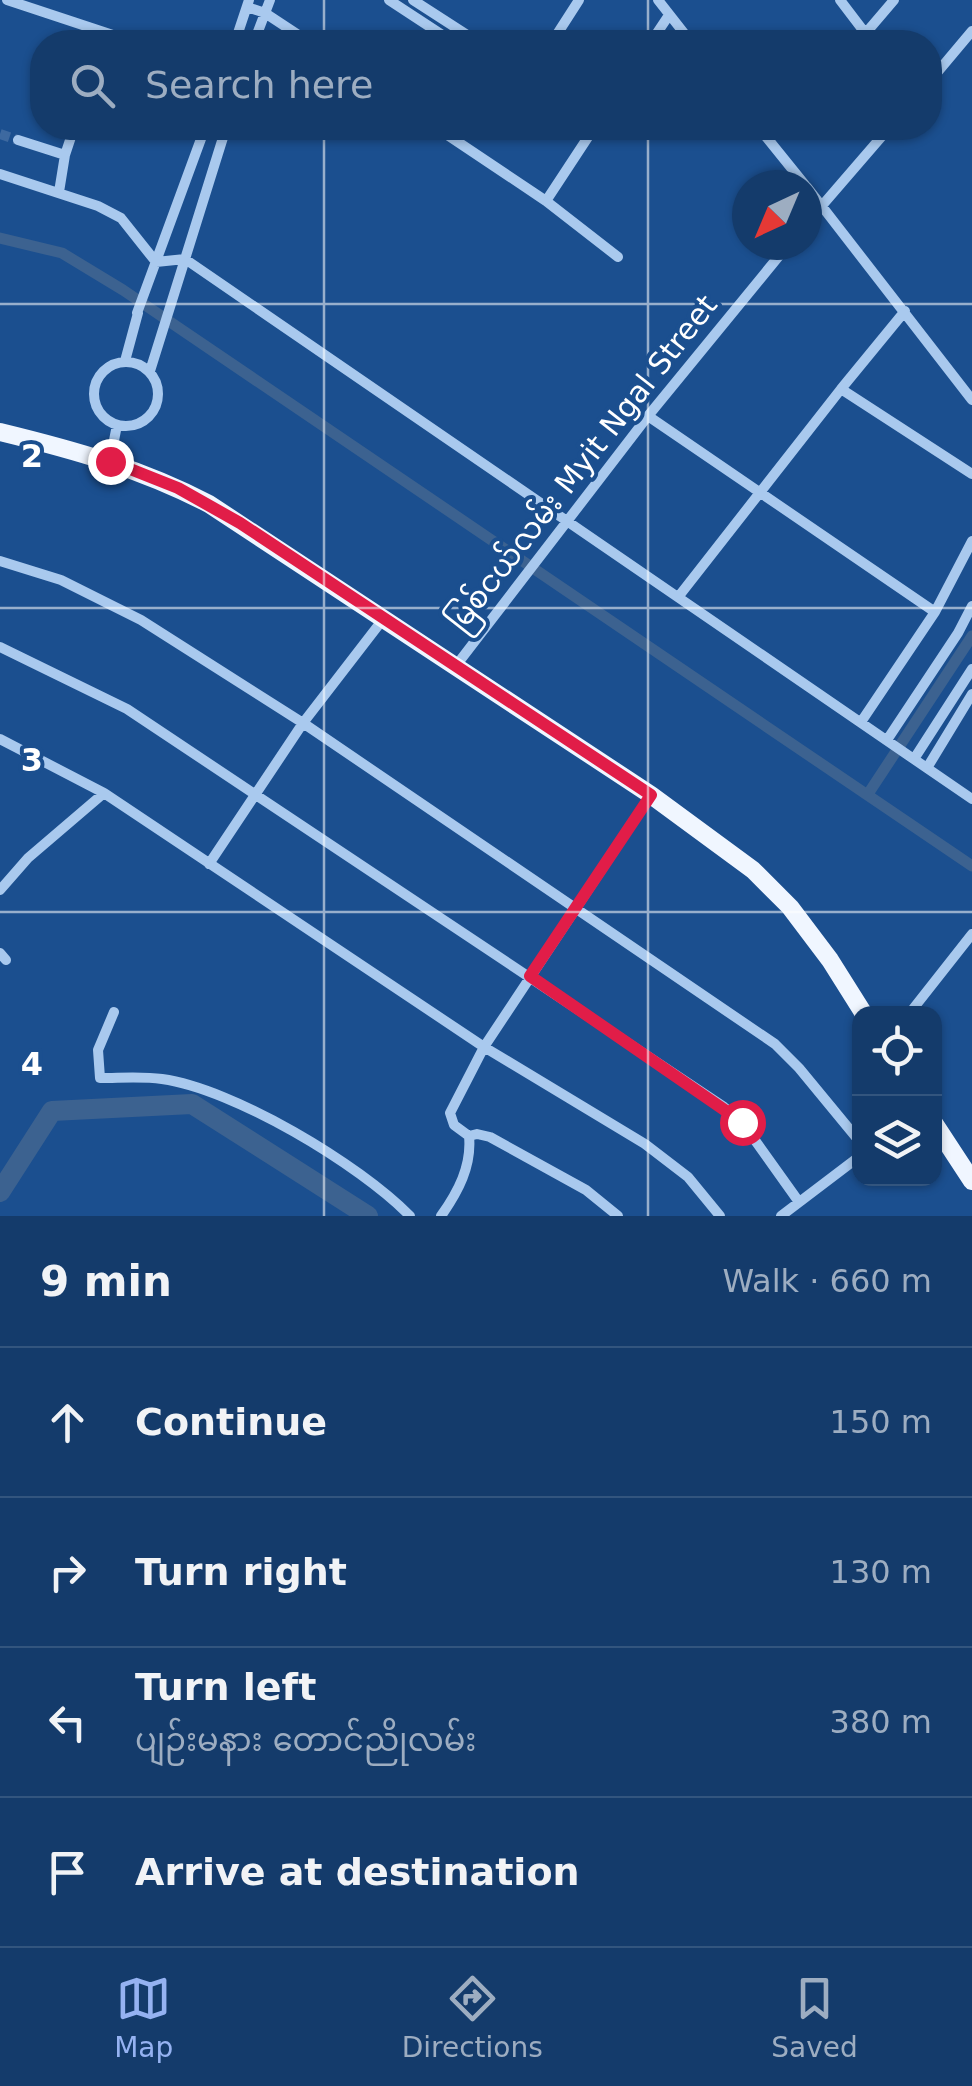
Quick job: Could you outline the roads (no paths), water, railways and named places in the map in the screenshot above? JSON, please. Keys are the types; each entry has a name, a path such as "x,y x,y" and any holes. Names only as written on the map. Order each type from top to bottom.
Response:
{"main road":[{"path":"0,432 110,461 210,504 651,795 753,870 790,907 859,1006"},
{"path":"942,1135 972,1182"}],"street":[{"path":"7,0 84,30"},
{"path":"259,30 270,0"},
{"path":"388,0 435,30"},
{"path":"559,30 578,0"},
{"path":"658,0 682,30"},
{"path":"840,0 862,30"},
{"path":"873,30 894,0"},
{"path":"408,12 414,1 459,30"},
{"path":"239,30 248,4 291,30"},
{"path":"659,30 670,15"},
{"path":"942,67 972,31"},
{"path":"18,140 65,155"},
{"path":"59,192 70,140"},
{"path":"125,361 201,140"},
{"path":"150,370 222,140"},
{"path":"454,140 546,201 618,257"},
{"path":"546,201 586,140"},
{"path":"770,140 793,170"},
{"path":"879,140 822,206 972,400"},
{"path":"0,174 59,192 120,218 156,262"},
{"path":"156,262 185,259 972,799"},
{"name":"မြစ်ငယ်လမ်း Myit Ngal Street","path":"455,667 648,416 776,260"},
{"path":"679,596 905,311"},
{"path":"125,361 150,370 159,390 154,410 138,424 117,425 100,414 94,394 99,375 106,368 125,361"},
{"path":"841,390 972,474"},
{"path":"648,416 935,612"},
{"path":"110,461 117,425"},
{"path":"862,722 935,612 972,541"},
{"path":"0,562 61,580 108,602 303,723 775,1044 852,1132"},
{"path":"890,742 972,606"},
{"path":"209,864 303,723 384,618"},
{"path":"0,647 127,709 530,976 742,1122 798,1202"},
{"path":"909,756 972,668"},
{"path":"927,768 972,694"},
{"path":"0,739 104,793 484,1047 669,1160 688,1176 720,1216"},
{"path":"0,890 28,858 104,793"},
{"path":"618,1216 586,1190 490,1137 469,1136 454,1126 450,1113 484,1047 651,795"},
{"path":"915,1006 972,934"},
{"path":"114,1012 98,1050 100,1078 162,1078 226,1098 300,1136 384,1190 410,1216"},
{"path":"442,1216 460,1186 470,1152 469,1136"},
{"path":"781,1216 852,1162"}],"waterway":[{"path":"0,238 62,253 123,290 972,866"},
{"path":"868,794 972,636"},
{"path":"0,1192 52,1111 192,1104 368,1216"}],"tunnel":[{"path":"0,134 18,140"}]}
